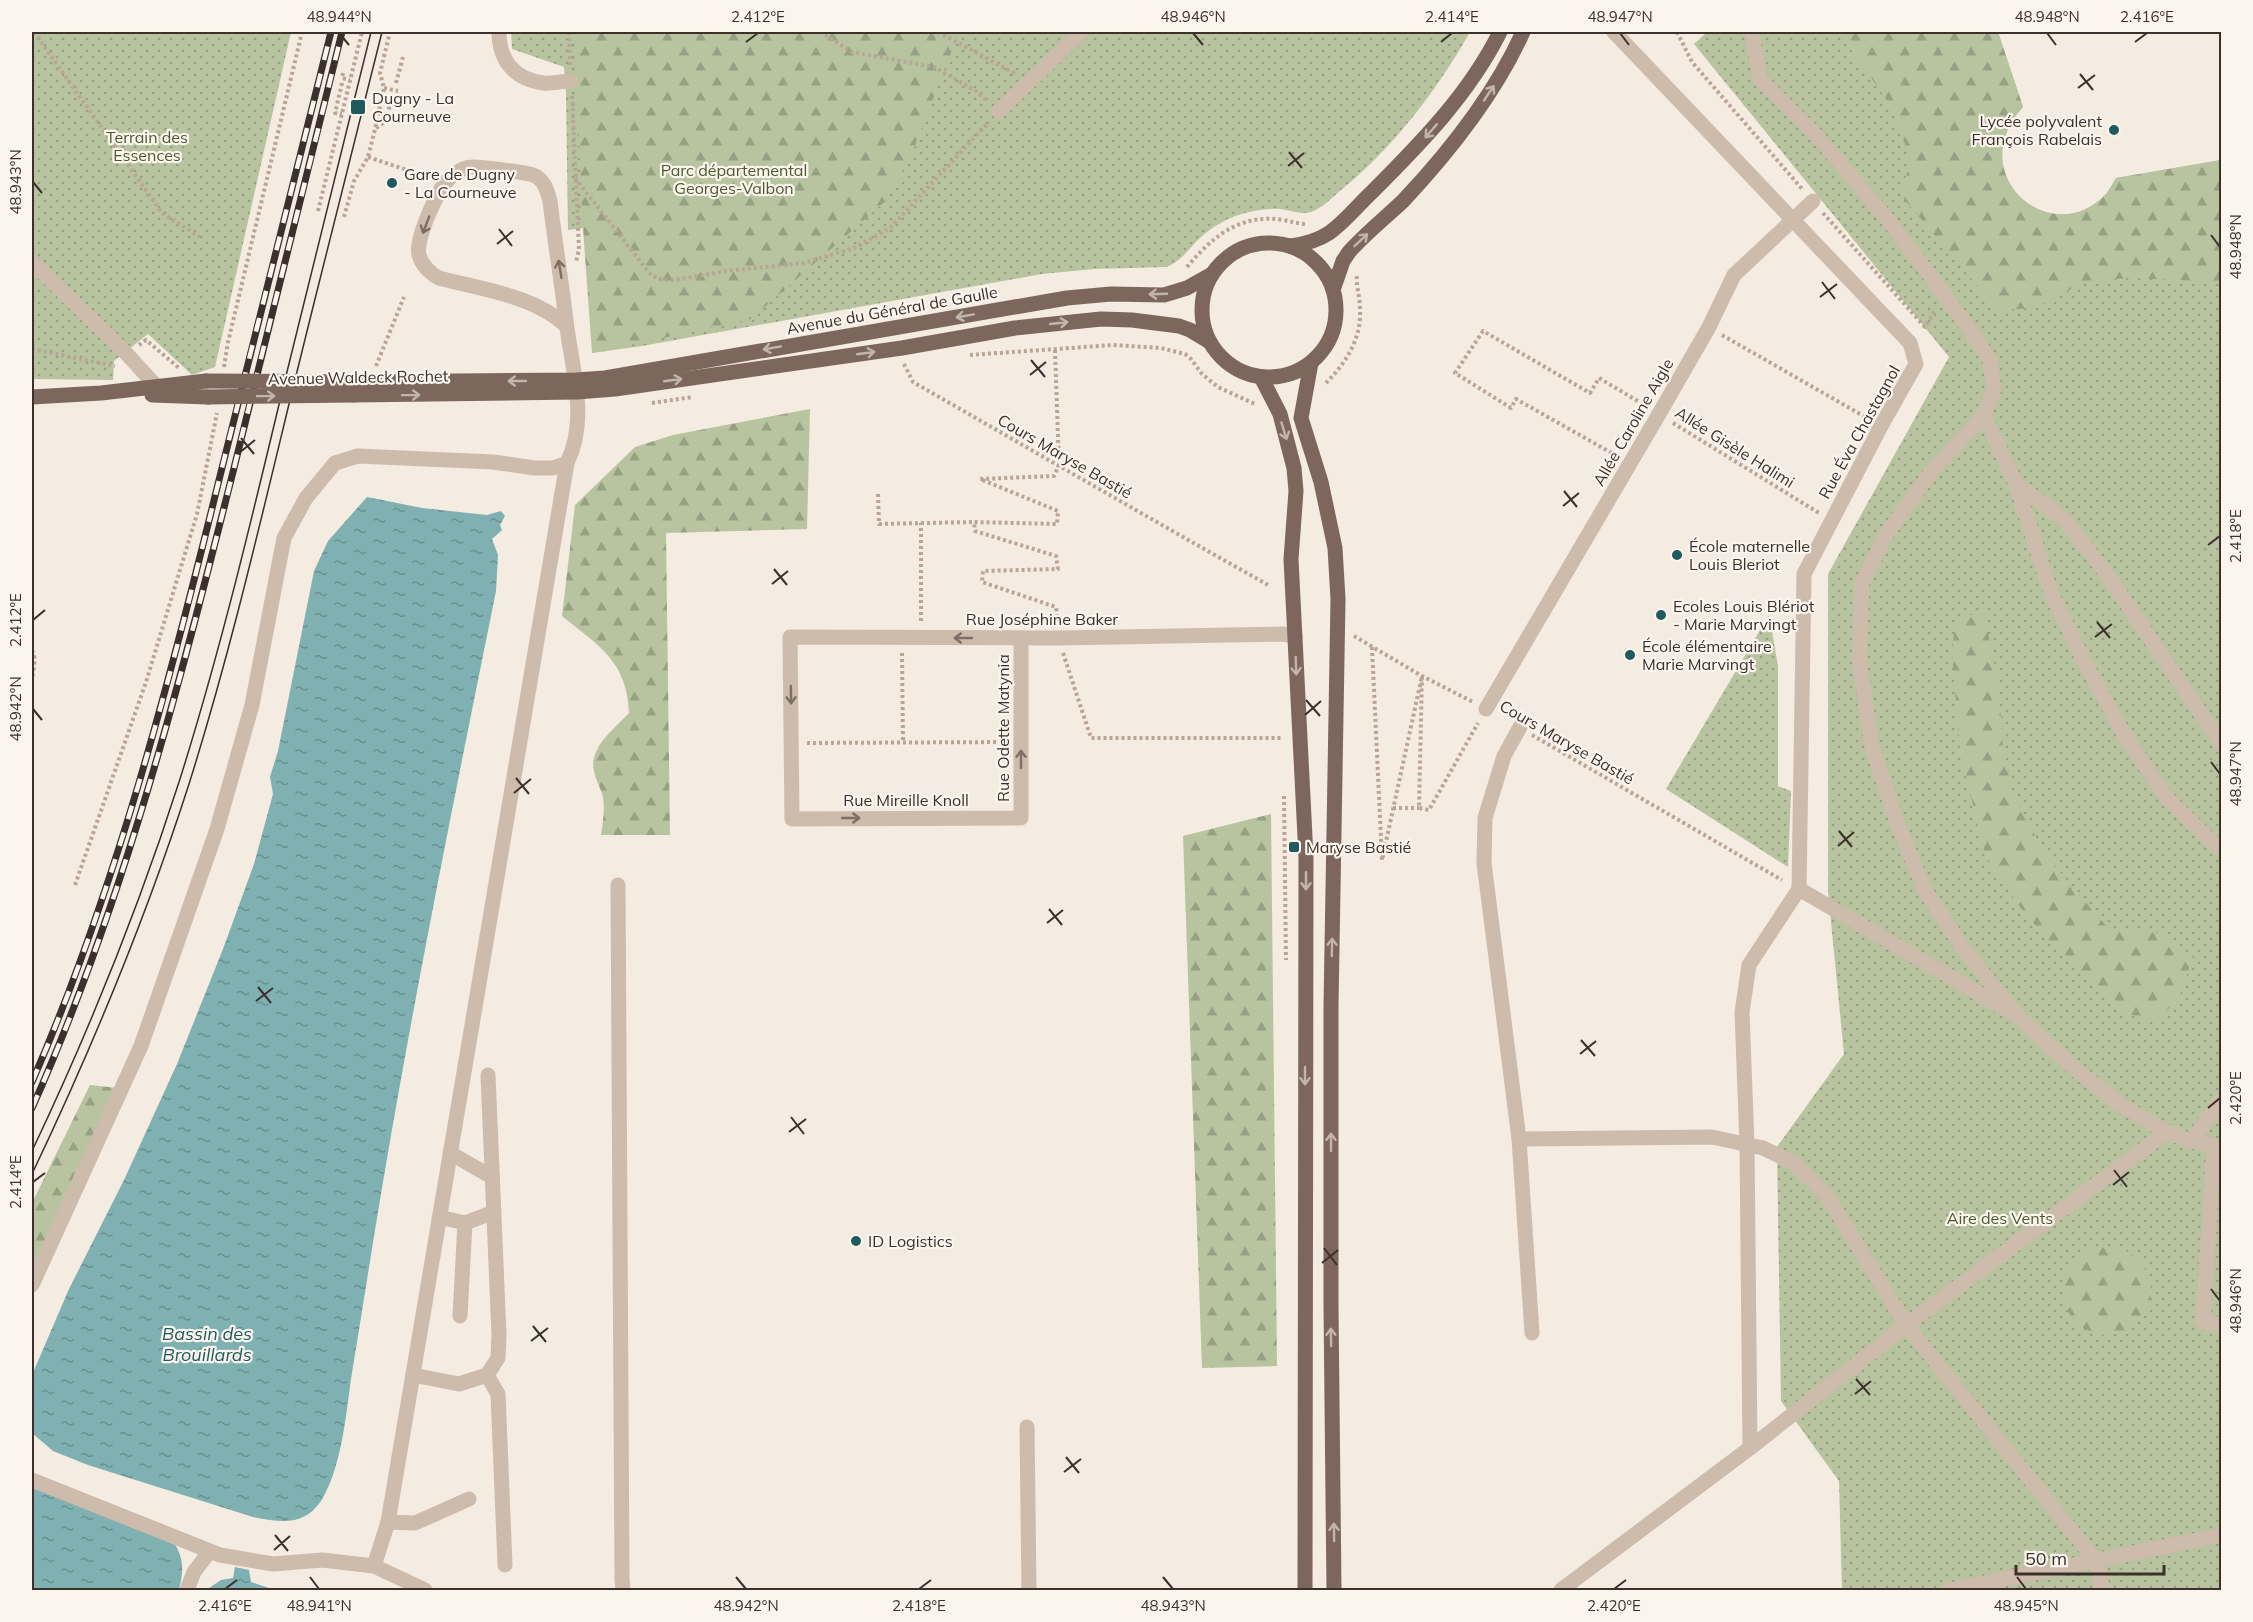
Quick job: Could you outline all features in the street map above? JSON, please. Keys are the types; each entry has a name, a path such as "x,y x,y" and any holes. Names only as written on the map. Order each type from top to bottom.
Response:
{"main road":[{"path":"1291,246 1313,242 1332,231 1387,177 1457,100 1477,72 1500,32"},
{"path":"1333,290 1343,261 1349,252 1404,199 1443,156 1497,81 1523,32"},
{"path":"1273,242 1291,246 1305,253 1327,275 1336,306 1333,330 1322,352 1311,363 1296,372 1278,377 1261,377 1237,369 1221,357 1210,342 1202,320 1203,296 1212,274 1223,260 1238,250 1255,244 1273,242"},
{"name":"Avenue du Général de Gaulle","path":"576,386 605,378 1067,298 1111,294 1164,295 1186,288 1212,274"},
{"path":"902,348 1015,328 1101,319 1179,326 1210,342"},
{"name":"Avenue Waldeck Rochet","path":"101,393 211,395 351,389 576,386 615,389 902,348"},
{"path":"1311,363 1302,418 1321,482 1335,548 1338,599 1331,1006 1334,1590"},
{"path":"1261,377 1280,414 1294,468 1296,491 1291,559 1306,857 1305,1590"},
{"name":"Avenue Waldeck Rochet","path":"32,397 156,387 211,395"}],"street":[{"path":"499,32 503,58 519,75 543,83 571,81"},
{"path":"999,111 1081,32"},
{"name":"Rue Éva Chastagnol","path":"1614,32 1910,343 1916,364 1804,574 1799,889"},
{"path":"1751,32 1761,80 1817,136 1890,222 1964,320 1990,360 1994,389 1984,415 1931,472 1886,535 1862,583 1859,659 1872,747 1897,822 1924,889 1963,948 2016,1015 2074,1069 2122,1106 2167,1132 2191,1141 2218,1147 2203,1322 2222,1326"},
{"path":"375,1566 388,1522 567,463 577,436 576,386 546,186 532,175 473,167 462,170 443,184 420,240 418,252 429,272 439,278 535,305 558,318 567,327"},
{"name":"Allée Caroline Aigle","path":"1486,709 1659,414 1708,327 1734,275 1813,201"},
{"path":"32,262 125,352 156,387"},
{"path":"1984,415 2016,484 2051,593 2085,663 2126,738 2167,798 2212,842 2222,848"},
{"path":"32,1285 141,1046 209,851 252,705 284,537 306,498 321,477 335,463 358,456 493,462 535,468 553,468 567,463"},
{"path":"2016,484 2064,519 2106,573 2222,745"},
{"name":"Rue Joséphine Baker","path":"791,743 790,637 1022,639 1282,634 1295,636"},
{"name":"Rue Odette Matynia","path":"1021,818 1022,639"},
{"path":"1520,728 1504,756 1485,818 1484,863 1519,1139 1532,1333"},
{"name":"Rue Mireille Knoll","path":"791,743 792,819 1021,818"},
{"path":"618,885 621,1568 623,1590"},
{"path":"1750,1448 1747,1144 1742,1012 1749,966 1799,889 2016,1015"},
{"path":"413,1375 459,1384 488,1375 498,1358 488,1075"},
{"path":"2191,1141 2222,1101"},
{"path":"1561,1590 1750,1448 1906,1325 2167,1132"},
{"path":"1519,1139 1712,1137 1763,1148 1794,1163 1826,1194 1906,1325 2097,1562 2103,1590"},
{"path":"450,1153 492,1177"},
{"path":"439,1217 465,1223 494,1212"},
{"path":"460,1316 465,1223"},
{"path":"488,1375 498,1394 505,1565"},
{"path":"1027,1427 1029,1590"},
{"path":"32,1480 220,1555 273,1564 322,1560 375,1566 425,1590"},
{"path":"388,1522 415,1523 469,1499"},
{"path":"1950,1590 2222,1536"},
{"path":"187,1590 194,1572 210,1551"}],"path":[{"path":"34,32 162,213 200,237"},
{"path":"223,374 228,342 302,32"},
{"path":"318,211 362,32"},
{"path":"344,217 354,181 368,157 375,129 384,88 380,73 390,32"},
{"path":"562,283 576,261 579,249 569,32"},
{"path":"575,178 651,275 662,280 804,263 854,248 890,228 999,111 976,91 934,68 852,52 820,32"},
{"path":"938,32 1030,81"},
{"path":"396,83 403,57"},
{"path":"344,73 342,78 350,80"},
{"path":"342,83 334,113 342,114"},
{"path":"384,88 399,91"},
{"path":"375,129 386,121 392,96"},
{"path":"368,157 410,171"},
{"path":"1184,270 1213,238 1247,222 1267,219 1284,220 1296,224 1314,222"},
{"path":"1322,386 1339,369 1354,344 1361,316 1358,271"},
{"path":"375,371 404,297"},
{"path":"1708,327 1881,426"},
{"name":"Allée Gisèle Halimi","path":"1630,464 1516,399 1511,408 1455,373 1483,331 1590,393 1599,378 1831,520"},
{"name":"Cours Maryse Bastié","path":"902,348 904,365 913,382 1270,586"},
{"path":"1161,348 1185,354 1210,381 1227,392 1254,403 1257,407"},
{"path":"878,494 879,524 974,522 1057,524 1058,511 980,479 1054,476 1059,465 1055,350"},
{"path":"75,885 146,682 197,514 211,395"},
{"path":"974,522 975,531 1056,556 1058,569 983,571 982,582 1056,608 1066,662 1091,738 1283,738"},
{"path":"920,638 921,523"},
{"name":"Cours Maryse Bastié","path":"1352,626 1353,635 1372,647 1486,709"},
{"path":"902,638 903,742"},
{"path":"1372,647 1382,860 1422,676"},
{"path":"32,650 35,659 32,680"},
{"path":"1419,808 1422,676"},
{"path":"1393,808 1429,810 1486,709"},
{"path":"1282,728 1283,749"},
{"name":"Cours Maryse Bastié","path":"1520,728 1799,889"},
{"path":"791,743 1021,742"},
{"path":"1283,785 1287,969"}],"green space":[{"name":"Terrain des Essences","path":"32,32 291,32 215,367 192,375 148,334 114,361 113,380 32,379"},
{"name":"Parc départemental Georges-Valbon","path":"511,32 1470,32 1413,117 1379,155 1327,202 1307,213 1266,209 1232,217 1206,233 1180,259 1166,267 1094,269 1042,274 592,353 592,227 568,230 564,67 512,49"},
{"path":"574,32 959,32 912,153 888,199 751,319 592,353 583,228"},
{"name":"Aire des Vents","path":"1707,32 1998,32 2023,107 2007,133 2002,157 2008,180 2021,198 2040,210 2062,214 2084,210 2106,194 2116,178 2221,160 2221,1590 1842,1590 1839,1481 1781,1401 1777,1147 1844,1054 1828,891 1828,574 1949,357 1694,44"},
{"path":"1838,32 1998,32 2023,107 2007,132 2002,157 2008,179 2021,197 2040,210 2062,214 2084,210 2106,194 2116,178 2221,160 2221,282 2131,278 2087,281 2034,308 1997,310 1900,194 1911,162 1893,108"},
{"path":"810,409 807,529 666,533 670,835 601,835 604,802 595,775 594,758 602,741 629,713 627,695 617,667 599,646 562,616 575,505 635,447 673,435"},
{"path":"1984,614 1999,686 2003,752 2014,796 2046,856 2109,929 2163,933 2193,957 2179,998 2156,1022 2123,1012 2054,948 2016,902 1985,855 1960,750 1952,653 1955,622 1968,615"},
{"path":"1769,615 1778,666 1778,786 1791,791 1788,867 1666,789"},
{"path":"1271,814 1277,1366 1202,1368 1183,836"},
{"path":"90,1085 117,1088 32,1267 32,1203"},
{"path":"2098,1247 2116,1247 2132,1254 2144,1266 2151,1282 2151,1300 2144,1316 2132,1328 2116,1335 2098,1335 2082,1328 2070,1316 2063,1300 2063,1282 2070,1266 2082,1254"}],"water":[{"name":"Bassin des Brouillards","path":"367,497 422,508 487,515 501,511 505,516 500,525 502,530 492,539 498,555 496,591 403,1070 338,1458 328,1488 314,1509 299,1519 282,1521 253,1517 88,1465 53,1451 32,1433 32,1375 69,1289 124,1180 177,1064 223,949 254,864 273,794 270,777 278,751 314,571 328,541"},
{"path":"32,1487 172,1539 182,1564 179,1590 32,1590"},
{"path":"235,1567 249,1570 251,1582 275,1590 206,1590 221,1580 233,1578"}],"tram line":[{"path":"32,1151 93,1014 130,921 195,731 247,538 371,32"},
{"path":"32,1174 117,982 155,884 189,784 243,592 382,32"}],"railway":[{"path":"32,1082 90,935 160,709 331,32"},
{"path":"32,1108 95,951 171,710 235,464 342,32"}],"place":[{"name":"Dugny - La Courneuve","path":"358,107"},
{"name":"Lycée polyvalent François Rabelais","path":"2114,130"},
{"name":"Gare de Dugny - La Courneuve","path":"392,183"},
{"name":"École maternelle Louis Bleriot","path":"1677,555"},
{"name":"Ecoles Louis Blériot - Marie Marvingt","path":"1661,615"},
{"name":"École élémentaire Marie Marvingt","path":"1630,655"},
{"name":"Maryse Bastié","path":"1294,847"},
{"name":"ID Logistics","path":"856,1241"}]}
